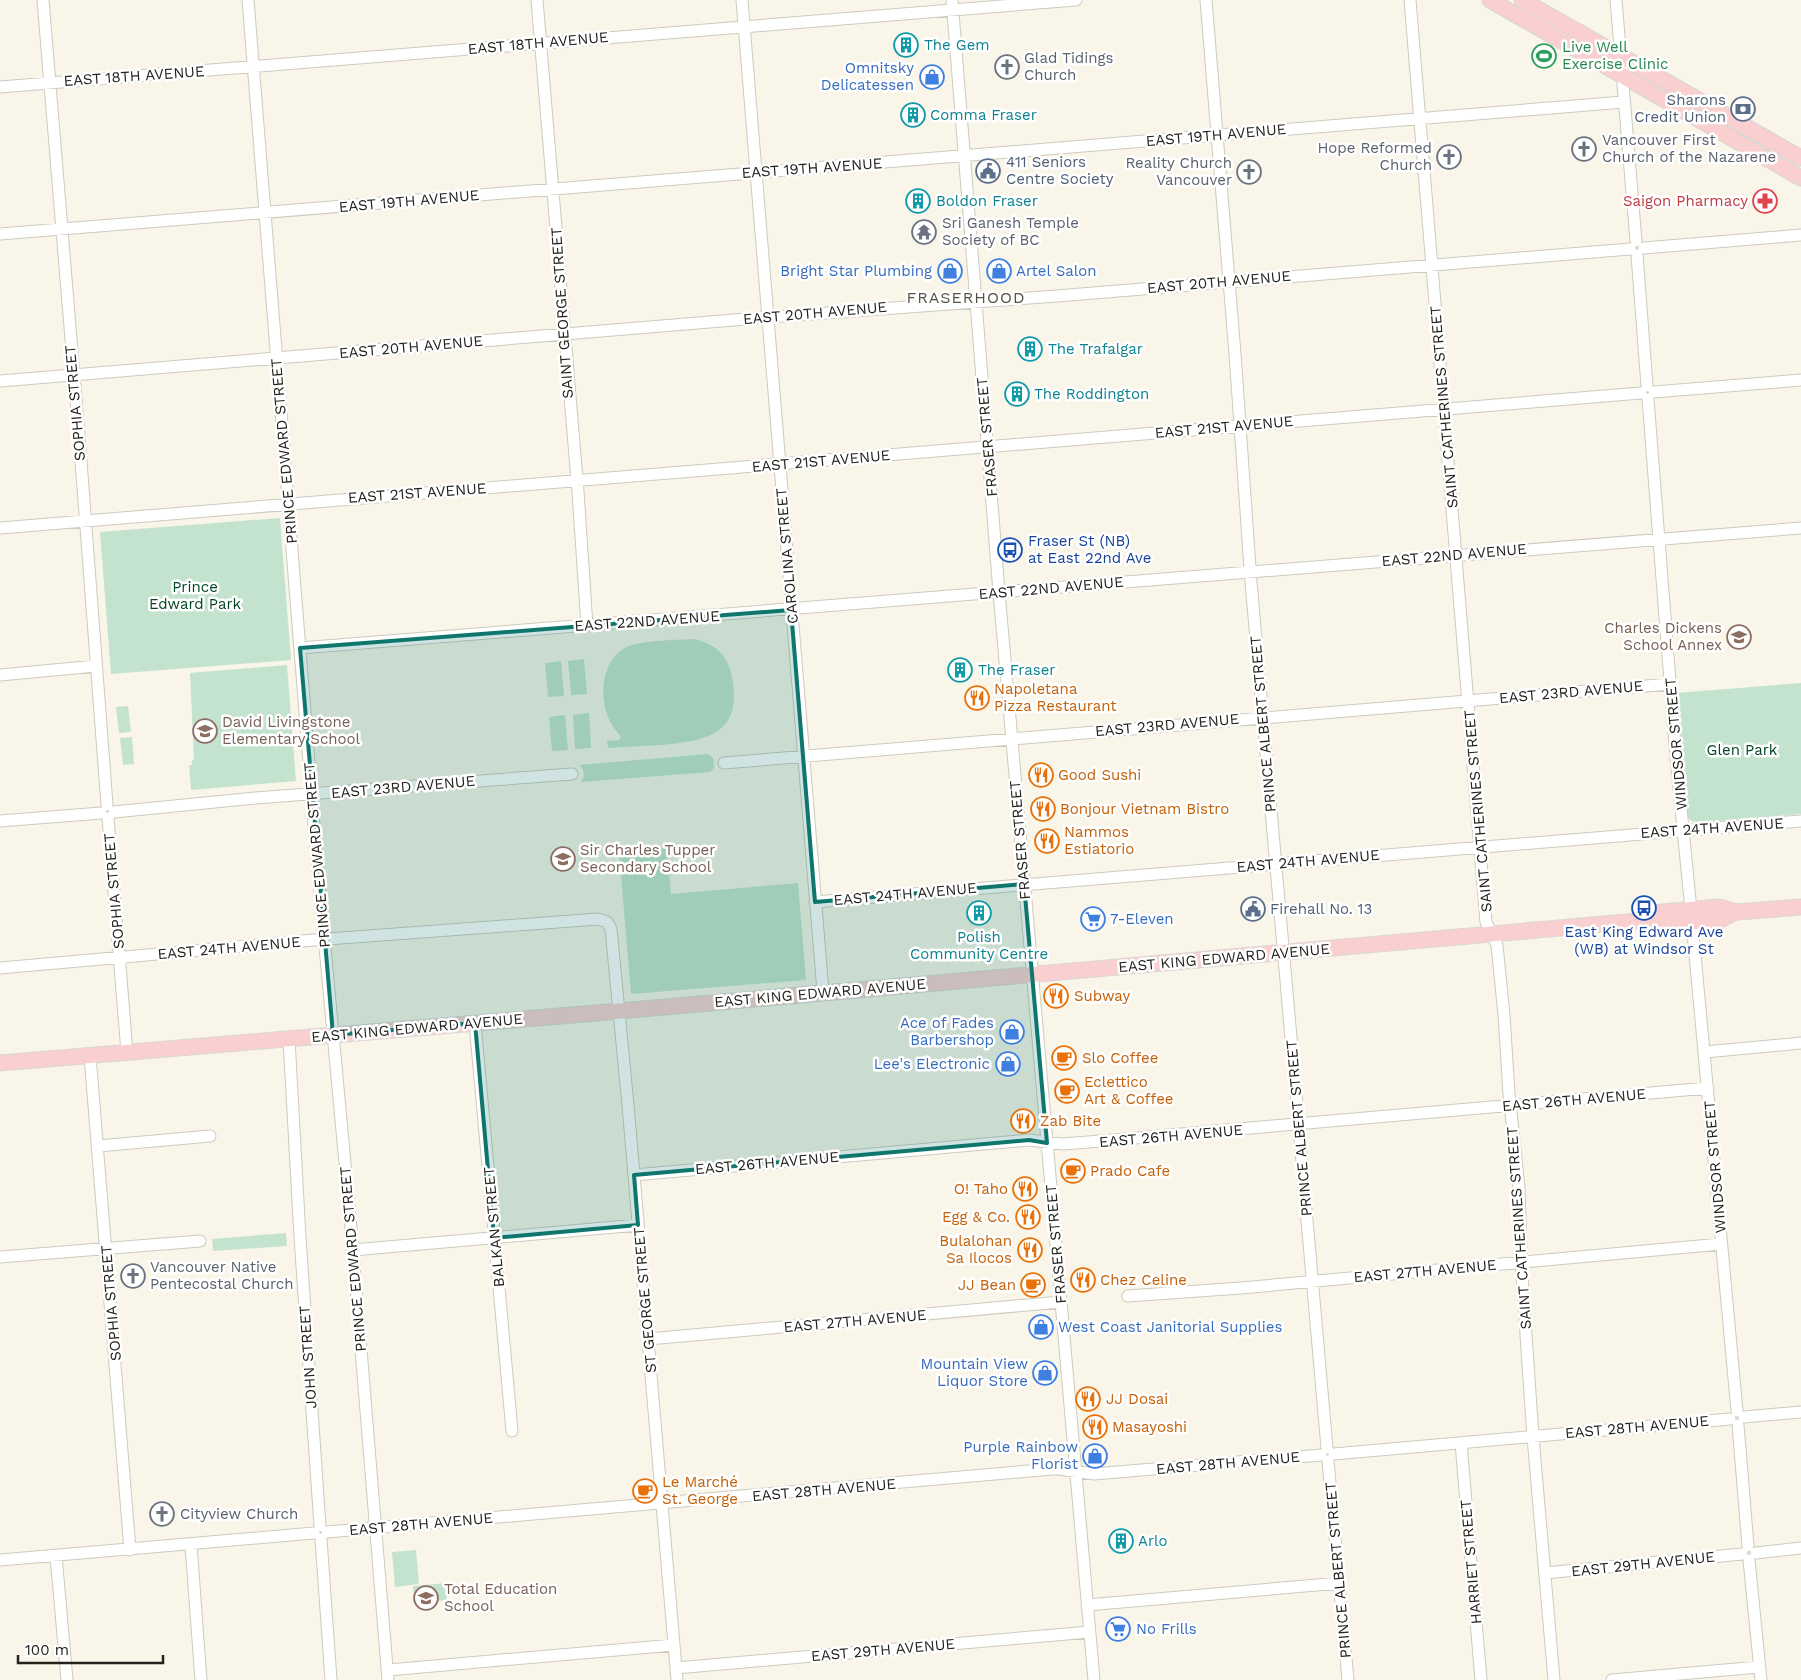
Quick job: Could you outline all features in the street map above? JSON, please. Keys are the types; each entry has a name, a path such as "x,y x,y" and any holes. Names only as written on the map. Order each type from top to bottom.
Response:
{"main road":[{"path":"1490,0 1801,178"},
{"path":"1522,0 1801,158"},
{"name":"EAST KING EDWARD AVENUE","path":"0,1063 619,1011 1492,933 1640,921 1652,926 1719,907 1736,912 1801,907"}],"street":[{"name":"SOPHIA STREET","path":"43,0 127,1052"},
{"name":"PRINCE EDWARD STREET","path":"248,0 324,940 388,1675"},
{"name":"SAINT GEORGE STREET","path":"537,0 587,626"},
{"name":"CAROLINA STREET","path":"742,0 823,992"},
{"name":"EAST 18TH AVENUE","path":"0,87 744,27 952,5 1076,0"},
{"name":"PRINCE ALBERT STREET","path":"1206,0 1250,572 1348,1680"},
{"name":"SAINT CATHERINES STREET","path":"1410,0 1486,922 1497,949 1519,1188 1521,1262 1533,1437 1554,1680"},
{"name":"WINDSOR STREET","path":"1616,0 1670,684 1761,1680"},
{"name":"FRASER STREET","path":"952,5 999,592 1094,1680"},
{"name":"EAST 19TH AVENUE","path":"0,234 1624,102"},
{"name":"EAST 20TH AVENUE","path":"0,381 768,317 976,302 1801,235"},
{"name":"EAST 21ST AVENUE","path":"0,528 1801,380"},
{"name":"EAST 22ND AVENUE","path":"300,648 1801,528"},
{"path":"0,674 96,666"},
{"name":"EAST 23RD AVENUE","path":"724,763 1670,684"},
{"name":"EAST 23RD AVENUE","path":"0,821 572,774"},
{"name":"EAST 24TH AVENUE","path":"816,902 1801,821"},
{"name":"EAST 24TH AVENUE","path":"0,968 598,919 607,922"},
{"name":"ST GEORGE STREET","path":"607,922 611,929 619,1011 677,1680"},
{"name":"BALKAN STREET","path":"475,1023 512,1431"},
{"name":"JOHN STREET","path":"289,1039 300,1237 332,1680"},
{"path":"1705,1052 1801,1043"},
{"name":"SOPHIA STREET","path":"90,1056 130,1550"},
{"name":"EAST 26TH AVENUE","path":"634,1175 1029,1140 1068,1144 1708,1088"},
{"path":"98,1146 210,1136"},
{"path":"352,1250 638,1225"},
{"path":"0,1257 200,1241"},
{"name":"EAST 27TH AVENUE","path":"1128,1296 1722,1244"},
{"name":"EAST 27TH AVENUE","path":"648,1339 1061,1302"},
{"name":"EAST 28TH AVENUE","path":"0,1560 191,1545 1052,1469 1091,1474 1145,1471 1801,1412"},
{"name":"HARRIET STREET","path":"1461,1443 1481,1680"},
{"path":"191,1545 201,1680"},
{"name":"EAST 29TH AVENUE","path":"1545,1573 1801,1548"},
{"path":"56,1556 67,1680"},
{"path":"1087,1606 1340,1583"},
{"name":"EAST 29TH AVENUE","path":"676,1668 1089,1632"},
{"path":"388,1675 674,1645"},
{"path":"1612,1680 1760,1667"}],"highlighted area":[{"path":"791,610 815,902 1024,884 1047,1143 1029,1140 634,1175 638,1225 494,1238 475,1023 333,1035 300,648"}],"green space":[{"name":"Prince Edward Park","path":"280,518 291,660 111,674 100,532"},
{"path":"695,639 709,644 720,652 730,669 734,696 732,711 726,723 718,731 707,737 693,741 608,748 607,741 619,740 621,737 609,720 605,708 605,677 613,658 620,651 636,644"},
{"path":"584,659 587,694 571,695 568,661"},
{"path":"561,661 564,696 548,697 545,663"},
{"path":"287,665 296,781 191,790 189,765 192,765 192,760 194,759 190,673"},
{"name":"Glen Park","path":"1801,683 1801,814 1696,823 1690,820 1687,816 1679,707 1676,693"},
{"path":"128,706 131,732 119,733 116,707"},
{"path":"589,713 591,748 575,749 573,715"},
{"path":"565,715 568,750 552,751 549,717"},
{"path":"132,737 134,764 123,765 120,738"},
{"path":"708,754 713,758 714,768 710,772 581,782 584,773 579,765"},
{"path":"667,847 671,894 798,883 806,980 631,994 619,851"},
{"path":"286,1233 287,1246 213,1251 212,1239"},
{"path":"416,1550 419,1584 395,1587 392,1552"},
{"path":"446,1583 447,1600 414,1603 413,1586"}],"place":[{"name":"The Gem","path":"906,45"},
{"name":"Live Well Exercise Clinic","path":"1544,56"},
{"name":"Glad Tidings Church","path":"1007,67"},
{"name":"Omnitsky Delicatessen","path":"932,77"},
{"name":"Sharons Credit Union","path":"1743,109"},
{"name":"Comma Fraser","path":"913,115"},
{"name":"Vancouver First Church of the Nazarene","path":"1584,149"},
{"name":"Hope Reformed Church","path":"1449,157"},
{"name":"411 Seniors Centre Society","path":"988,171"},
{"name":"Reality Church Vancouver","path":"1249,172"},
{"name":"Boldon Fraser","path":"918,201"},
{"name":"Saigon Pharmacy","path":"1765,201"},
{"name":"Sri Ganesh Temple Society of BC","path":"924,232"},
{"name":"Bright Star Plumbing","path":"950,271"},
{"name":"Artel Salon","path":"999,271"},
{"name":"The Trafalgar","path":"1030,349"},
{"name":"The Roddington","path":"1017,394"},
{"name":"Fraser St (NB) at East 22nd Ave","path":"1010,550"},
{"name":"Charles Dickens School Annex","path":"1739,637"},
{"name":"The Fraser","path":"960,670"},
{"name":"Napoletana Pizza Restaurant","path":"977,698"},
{"name":"David Livingstone Elementary School","path":"205,731"},
{"name":"Good Sushi","path":"1041,775"},
{"name":"Bonjour Vietnam Bistro","path":"1043,809"},
{"name":"Nammos Estiatorio","path":"1047,841"},
{"name":"Sir Charles Tupper Secondary School","path":"563,859"},
{"name":"East King Edward Ave (WB) at Windsor St","path":"1644,908"},
{"name":"Firehall No. 13","path":"1253,909"},
{"name":"Polish Community Centre","path":"979,913"},
{"name":"7-Eleven","path":"1093,919"},
{"name":"Subway","path":"1056,996"},
{"name":"Ace of Fades Barbershop","path":"1012,1032"},
{"name":"Slo Coffee","path":"1064,1058"},
{"name":"Lee's Electronic","path":"1008,1064"},
{"name":"Eclettico Art & Coffee","path":"1067,1091"},
{"name":"Zab Bite","path":"1023,1121"},
{"name":"Prado Cafe","path":"1073,1171"},
{"name":"O! Taho","path":"1025,1189"},
{"name":"Egg & Co.","path":"1028,1217"},
{"name":"Bulalohan Sa Ilocos","path":"1030,1250"},
{"name":"Vancouver Native Pentecostal Church","path":"133,1276"},
{"name":"Chez Celine","path":"1083,1280"},
{"name":"JJ Bean","path":"1033,1285"},
{"name":"West Coast Janitorial Supplies","path":"1041,1327"},
{"name":"Mountain View Liquor Store","path":"1045,1373"},
{"name":"JJ Dosai","path":"1088,1399"},
{"name":"Masayoshi","path":"1095,1427"},
{"name":"Purple Rainbow Florist","path":"1095,1456"},
{"name":"Le Marché St. George","path":"645,1491"},
{"name":"Cityview Church","path":"162,1514"},
{"name":"Arlo","path":"1121,1541"},
{"name":"Total Education School","path":"426,1598"},
{"name":"No Frills","path":"1118,1629"}],"district":[{"name":"FRASERHOOD","path":"966,297"}]}
